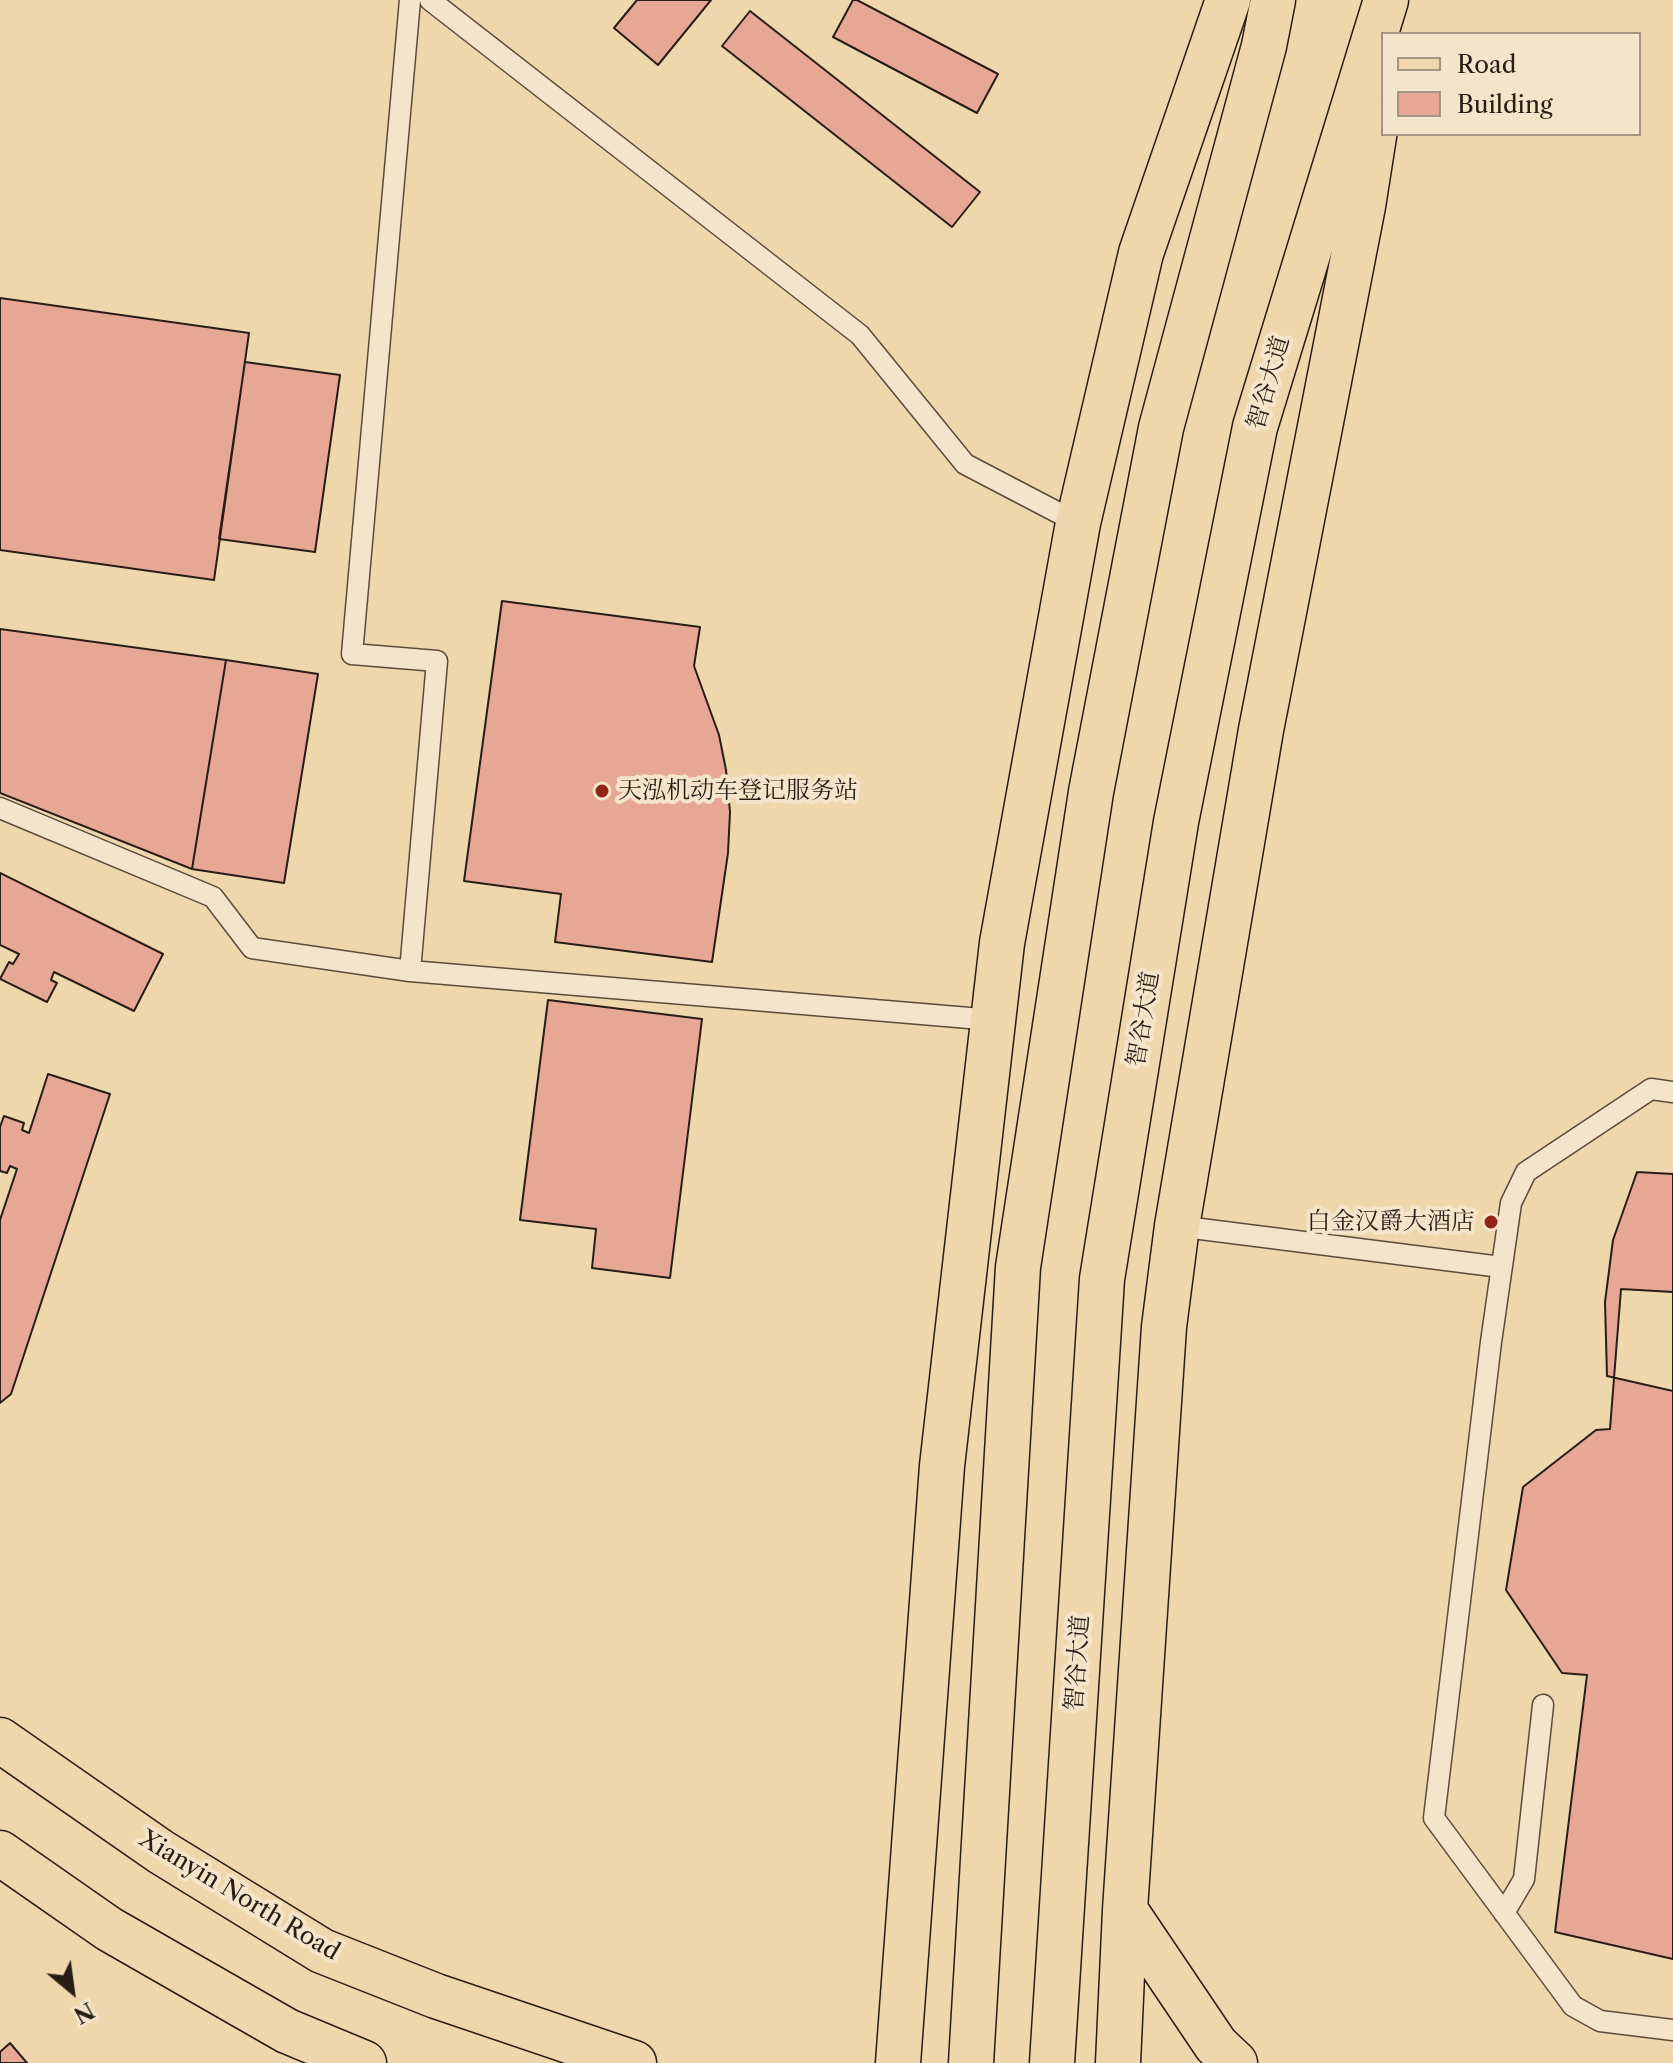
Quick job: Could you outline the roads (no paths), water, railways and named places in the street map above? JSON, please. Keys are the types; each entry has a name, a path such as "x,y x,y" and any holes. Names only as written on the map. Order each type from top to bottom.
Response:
{"main road":[{"path":"898,2063 942,1466 1002,943 1078,523 1141,253 1228,0"},
{"path":"1244,0 1264,46"},
{"path":"971,2063 1018,1267 1091,792 1161,428 1264,46 1273,0"},
{"name":"智谷大道","path":"1052,2063 1102,1279 1176,822 1255,427 1386,0"},
{"path":"1390,32 1395,0"},
{"path":"1118,2063 1125,1910 1164,1327 1177,1226 1261,730 1363,206 1381,92"},
{"name":"Xianyin North Road","path":"0,1740 161,1852 322,1951 436,1996 634,2063"},
{"path":"0,1853 109,1929 287,2031 364,2063"},
{"path":"1125,1910 1216,2045 1235,2063"}],"lane":[{"path":"410,0 352,654 437,661 410,971"},
{"path":"430,0 860,335 965,464 1078,523"},
{"path":"0,808 213,897 252,948 410,971 993,1020"},
{"path":"1673,1092 1651,1089 1526,1172 1511,1203 1491,1342 1434,1818 1573,2006 1600,2021 1673,2030"},
{"path":"1177,1226 1501,1267"},
{"path":"1504,1913 1524,1879 1543,1705"}],"place":[{"name":"天泓机动车登记服务站","path":"602,791"},
{"name":"白金汉爵大酒店","path":"1491,1222"}]}
